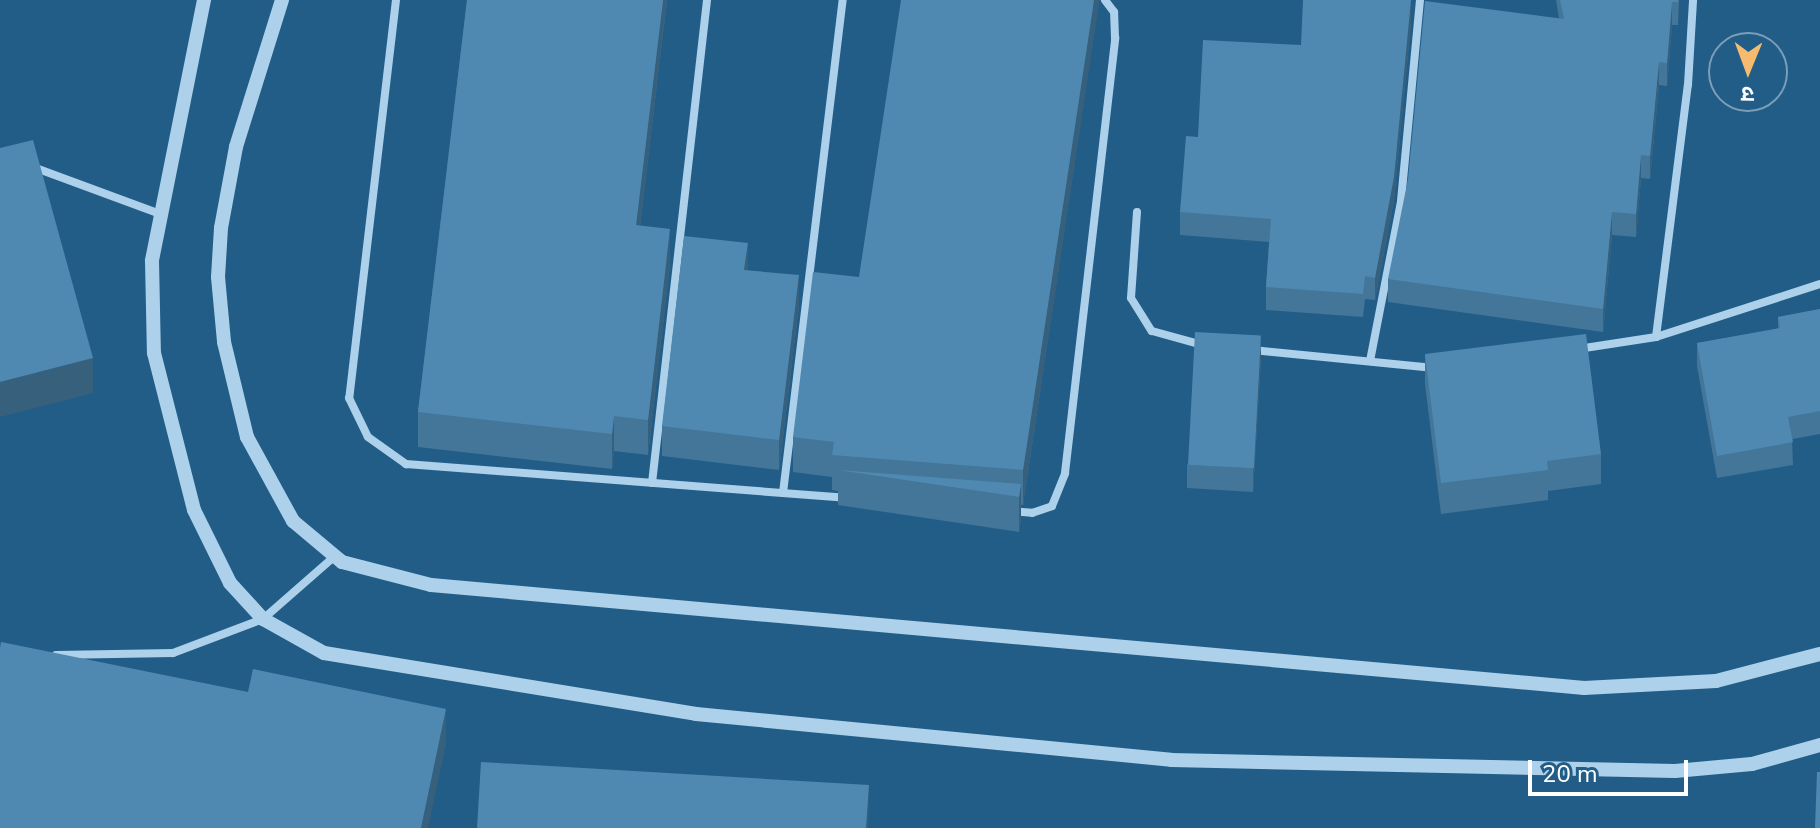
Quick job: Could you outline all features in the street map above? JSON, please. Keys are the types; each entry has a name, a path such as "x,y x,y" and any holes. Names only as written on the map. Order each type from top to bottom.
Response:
{"street":[{"path":"204,0 152,261 154,353 169,423 194,510 230,583 263,619 324,653 696,714 1171,760 1675,771 1752,764 1820,745"},
{"path":"282,0 236,147 221,228 218,277 224,342 247,437 293,521 335,556 431,585 1584,688 1716,681 1820,654"},
{"path":"396,0 349,398 368,437 406,464 861,499"},
{"path":"652,483 707,0"},
{"path":"783,493 843,0"},
{"path":"1001,510 1032,513 1052,506 1065,473 1115,38 1114,12 1105,0"},
{"path":"1370,361 1401,201 1420,0"},
{"path":"1656,337 1688,85 1693,0"},
{"path":"15,164 160,214"},
{"path":"1137,212 1131,298 1152,331 1181,343 1212,346"},
{"path":"1566,351 1656,337 1820,284"},
{"path":"1244,349 1446,369"},
{"path":"39,655 173,653 263,619 335,556"}],"building":[{"path":"467,0 663,0 636,225 670,229 648,420 614,416 612,434 418,412"},
{"path":"901,0 1094,0 1023,470 832,455 834,442 793,437 813,272 859,277"},
{"path":"1303,0 1411,0 1394,177 1375,278 1365,276 1363,294 1266,287 1271,219 1180,212 1186,136 1198,137 1203,40 1301,45"},
{"path":"1560,0 1678,0 1672,2 1667,63 1659,62 1650,156 1641,155 1636,214 1612,212 1603,309 1388,279 1408,179 1425,1 1564,19"},
{"path":"33,140 93,358 0,382 0,148"},
{"path":"684,236 748,243 744,270 799,275 779,440 662,426"},
{"path":"1820,309 1820,411 1788,417 1793,442 1717,456 1697,343 1780,328 1778,317"},
{"path":"1195,332 1261,335 1254,468 1188,465"},
{"path":"1586,334 1601,454 1547,461 1548,470 1441,483 1425,354"},
{"path":"838,470 1021,484 1019,497"},
{"path":"1,642 248,692 253,669 446,709 421,828 0,828"},
{"path":"481,762 869,785 866,828 477,828"},
{"path":"1817,772 1820,772 1820,828 1815,828"}]}
